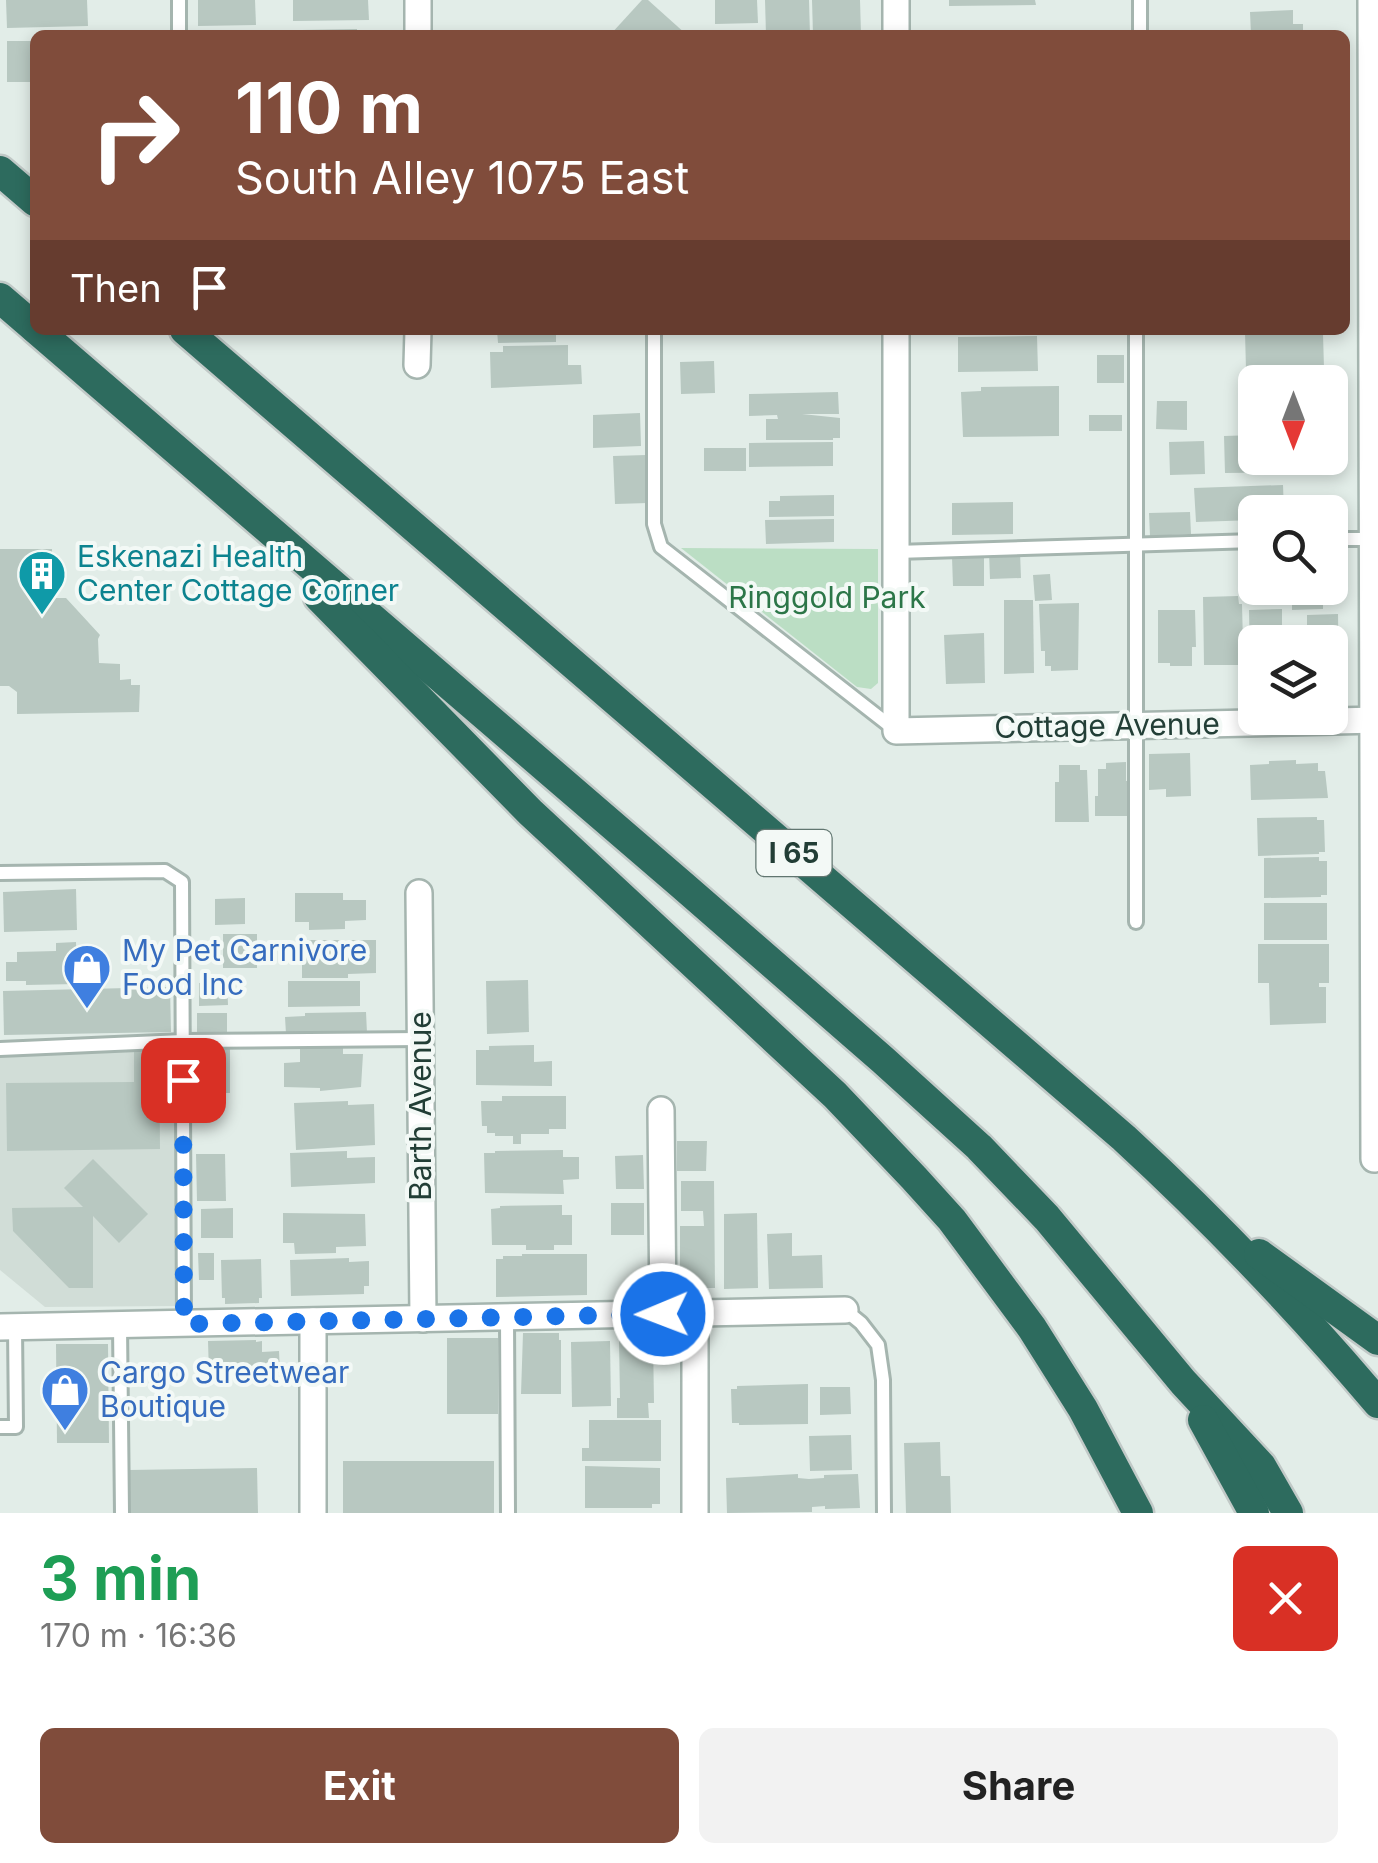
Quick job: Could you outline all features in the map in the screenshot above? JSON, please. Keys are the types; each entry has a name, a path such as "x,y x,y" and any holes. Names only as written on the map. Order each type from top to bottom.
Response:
{"highway":[{"path":"0,171 30,198"},
{"path":"0,298 30,324"},
{"path":"43,335 936,1106 1047,1218 1183,1382 1260,1466 1288,1513"},
{"name":"I 65","path":"191,335 1165,1176 1342,1360 1378,1403"},
{"path":"156,431 530,812 835,1095 914,1178 952,1220 1032,1328 1092,1426 1138,1513"},
{"path":"1197,1208 1378,1340"},
{"path":"1183,1382 1254,1513"}],"street":[{"path":"418,0 418,30"},
{"path":"896,0 896,30"},
{"path":"1371,0 1376,720 1374,1159"},
{"path":"417,365 418,335"},
{"path":"896,335 896,730"},
{"name":"Cottage Avenue","path":"896,730 1376,720"},
{"name":"Barth Avenue","path":"420,894 423,1319"},
{"path":"661,1110 663,1314"},
{"path":"8,1327 845,1310"},
{"path":"695,1314 695,1513"},
{"path":"312,1321 312,1513"}],"lane":[{"path":"178,30 179,0"},
{"path":"1140,0 1140,30"},
{"path":"654,335 654,524 661,547 896,730"},
{"path":"1136,335 1136,922"},
{"path":"1348,539 1372,539"},
{"path":"896,552 1238,541"},
{"path":"0,873 165,871 182,882 184,1324"},
{"path":"0,1049 183,1041 421,1038"},
{"path":"845,1310 878,1345 883,1380 884,1513"},
{"path":"507,1318 508,1513"},
{"path":"120,1325 122,1513"},
{"path":"0,1426 16,1426 8,1327"}],"shaded area":[{"path":"175,1051 176,1306 45,1307 0,1270 0,1052"}],"green space":[{"name":"Ringgold Park","path":"681,548 878,549 878,683 871,689 857,687"}],"building":[{"path":"6,0 87,0 88,26 7,28"},
{"path":"198,0 255,0 256,25 198,26"},
{"path":"293,0 368,0 369,20 293,21"},
{"path":"642,0 648,0 681,30 615,30"},
{"path":"715,0 757,0 758,23 715,24"},
{"path":"765,0 809,0 810,30 766,30"},
{"path":"812,0 860,0 861,30 813,30"},
{"path":"949,0 1035,0 1036,5 949,6"},
{"path":"1293,10 1293,24 1303,24 1303,30 1251,30 1250,12"},
{"path":"7,41 30,41 30,82 7,82"},
{"path":"497,335 556,335 556,342 498,343"},
{"path":"1245,335 1323,335 1324,365 1246,365"},
{"path":"1037,336 1038,371 958,372 958,337"},
{"path":"568,345 568,365 581,365 582,384 491,388 490,352 503,352 503,346"},
{"path":"1097,355 1124,355 1124,383 1097,383"},
{"path":"714,361 715,393 681,394 680,362"},
{"path":"1059,386 1059,436 963,437 961,392 981,391 981,387"},
{"path":"838,392 839,414 802,414 840,418 840,438 833,440 766,440 766,419 778,419 777,415 749,416 749,394"},
{"path":"1157,401 1187,401 1187,430 1156,429"},
{"path":"640,413 641,446 593,448 593,415"},
{"path":"1089,415 1122,415 1122,431 1089,431"},
{"path":"1224,436 1238,436 1238,473 1225,473"},
{"path":"1204,441 1205,474 1170,475 1169,442"},
{"path":"833,442 833,466 749,467 749,443"},
{"path":"704,448 746,448 746,471 704,471"},
{"path":"646,455 648,503 615,504 613,456"},
{"path":"1283,485 1283,495 1238,495 1238,521 1196,522 1194,488"},
{"path":"834,495 834,516 769,517 769,501 780,501 780,496"},
{"path":"1013,502 1013,534 952,535 952,503"},
{"path":"1190,512 1191,534 1150,536 1149,513"},
{"path":"834,519 834,542 766,544 765,520"},
{"name":"Eskenazi Health Center Cottage Corner","path":"0,549 52,549 53,598 66,598 100,635 99,663 120,664 120,680 131,679 131,685 140,685 139,712 17,714 17,692 0,686"},
{"path":"989,552 1020,552 1021,578 990,579"},
{"path":"952,557 984,557 984,586 953,586"},
{"path":"1050,574 1052,600 1035,601 1033,575"},
{"path":"1238,596 1243,625 1238,625 1238,665 1204,665 1203,597"},
{"path":"1004,600 1033,600 1034,673 1004,674"},
{"path":"1079,603 1078,670 1051,671 1051,666 1045,666 1045,651 1041,651 1039,604"},
{"path":"1292,605 1323,605 1323,609 1292,610"},
{"path":"1282,609 1282,625 1249,625 1249,610"},
{"path":"1158,610 1195,610 1192,666 1158,663"},
{"path":"1338,614 1338,625 1307,625 1307,615"},
{"path":"984,633 985,683 946,684 944,635"},
{"path":"1190,753 1191,796 1166,797 1166,789 1149,790 1149,754"},
{"path":"1296,760 1296,764 1318,763 1318,771 1325,771 1328,798 1251,800 1250,765"},
{"path":"1126,762 1130,816 1095,816 1098,769 1106,769 1106,763"},
{"path":"1059,765 1080,765 1080,770 1087,770 1089,822 1055,822"},
{"path":"1257,818 1324,820 1325,852 1258,856"},
{"path":"1319,857 1319,861 1327,861 1327,895 1264,898 1264,858"},
{"path":"76,889 77,930 4,932 3,892"},
{"path":"295,893 343,893 343,900 366,900 366,920 345,921 345,929 309,930 309,922 295,922"},
{"path":"245,898 245,924 215,925 215,899"},
{"path":"1264,903 1327,903 1327,940 1264,940"},
{"path":"223,934 257,934 257,968 223,968"},
{"path":"304,940 376,940 376,973 348,974 348,978 302,978 302,962 291,962 291,946 304,946"},
{"path":"76,942 77,984 26,985 26,981 6,981 6,962 17,962 17,952 56,951 56,943"},
{"path":"1258,944 1329,944 1329,983 1319,983 1319,987 1326,987 1326,1023 1270,1025 1269,983 1258,983"},
{"path":"528,980 529,1032 487,1034 486,981"},
{"path":"288,981 360,981 360,1006 288,1007"},
{"path":"227,982 228,1005 199,1006 199,983"},
{"name":"My Pet Carnivore Food Inc","path":"170,987 171,1032 4,1035 3,991"},
{"path":"366,1012 367,1033 286,1034 285,1017"},
{"path":"197,1013 227,1013 227,1032 197,1032"},
{"path":"534,1045 534,1062 552,1061 552,1086 476,1085 476,1050"},
{"path":"343,1047 343,1054 363,1054 361,1087 320,1091 284,1087 284,1063 300,1062 300,1048"},
{"path":"198,1049 230,1049 230,1093 198,1093"},
{"path":"134,1051 159,1051 160,1149 7,1151 6,1083 134,1082"},
{"path":"502,1096 566,1096 566,1129 549,1129 549,1134 521,1134 521,1144 513,1144 513,1136 487,1133 487,1126 482,1126 481,1101 502,1101"},
{"path":"348,1101 348,1105 374,1104 375,1145 296,1150 294,1103"},
{"path":"677,1141 707,1141 706,1171 677,1171"},
{"path":"563,1150 563,1157 579,1157 579,1179 563,1180 564,1194 485,1193 484,1153"},
{"path":"347,1151 347,1158 375,1157 375,1183 291,1187 290,1153"},
{"path":"196,1154 225,1154 226,1201 197,1201"},
{"path":"643,1155 644,1189 616,1189 615,1156"},
{"path":"93,1159 148,1214 119,1243 93,1216 93,1288 69,1288 13,1231 12,1208 83,1207 64,1188"},
{"path":"681,1181 714,1181 715,1288 680,1288 680,1226 704,1226 703,1211 681,1211"},
{"path":"611,1203 644,1203 644,1235 611,1235"},
{"path":"562,1205 562,1215 572,1215 572,1245 554,1245 554,1250 526,1250 526,1245 492,1245 491,1209"},
{"path":"233,1208 233,1238 201,1238 201,1209"},
{"path":"283,1213 365,1214 366,1246 336,1247 336,1253 295,1254 294,1243 283,1243"},
{"path":"757,1213 758,1288 724,1289 724,1214"},
{"path":"792,1233 792,1256 822,1255 823,1288 769,1289 767,1234"},
{"path":"198,1253 214,1253 214,1280 199,1280"},
{"path":"522,1254 587,1254 587,1295 496,1297 496,1259"},
{"path":"349,1258 349,1262 369,1261 369,1286 364,1286 364,1294 291,1296 290,1260"},
{"path":"261,1259 259,1303 225,1304 221,1260"},
{"path":"523,1333 559,1333 561,1394 521,1394"},
{"path":"447,1338 498,1338 498,1414 447,1414"},
{"path":"653,1340 654,1403 648,1403 649,1418 617,1418 619,1341"},
{"path":"208,1341 262,1341 262,1352 279,1351 280,1373 209,1374"},
{"path":"610,1341 611,1406 572,1407 571,1342"},
{"path":"56,1344 108,1344 109,1443 57,1443"},
{"path":"808,1384 808,1424 732,1423 731,1389"},
{"path":"820,1387 850,1387 851,1414 820,1415"},
{"path":"589,1420 661,1420 661,1461 582,1461 582,1448 589,1448"},
{"path":"851,1435 852,1470 810,1471 809,1436"},
{"path":"940,1442 941,1476 950,1476 951,1513 906,1513 904,1443"},
{"path":"343,1461 494,1461 494,1513 343,1513"},
{"path":"585,1466 660,1468 660,1504 652,1504 652,1508 585,1508"},
{"path":"257,1468 258,1513 130,1513 129,1470"},
{"path":"798,1474 798,1478 809,1479 858,1474 860,1508 825,1506 812,1507 812,1512 727,1513 726,1478"}],"place":[{"name":"Eskenazi Health Center Cottage Corner","path":"42,616"},
{"name":"My Pet Carnivore Food Inc","path":"87,1010"},
{"name":"Cargo Streetwear Boutique","path":"65,1432"}],"route":[{"path":"183,1080 184,1324 663,1314"}]}
